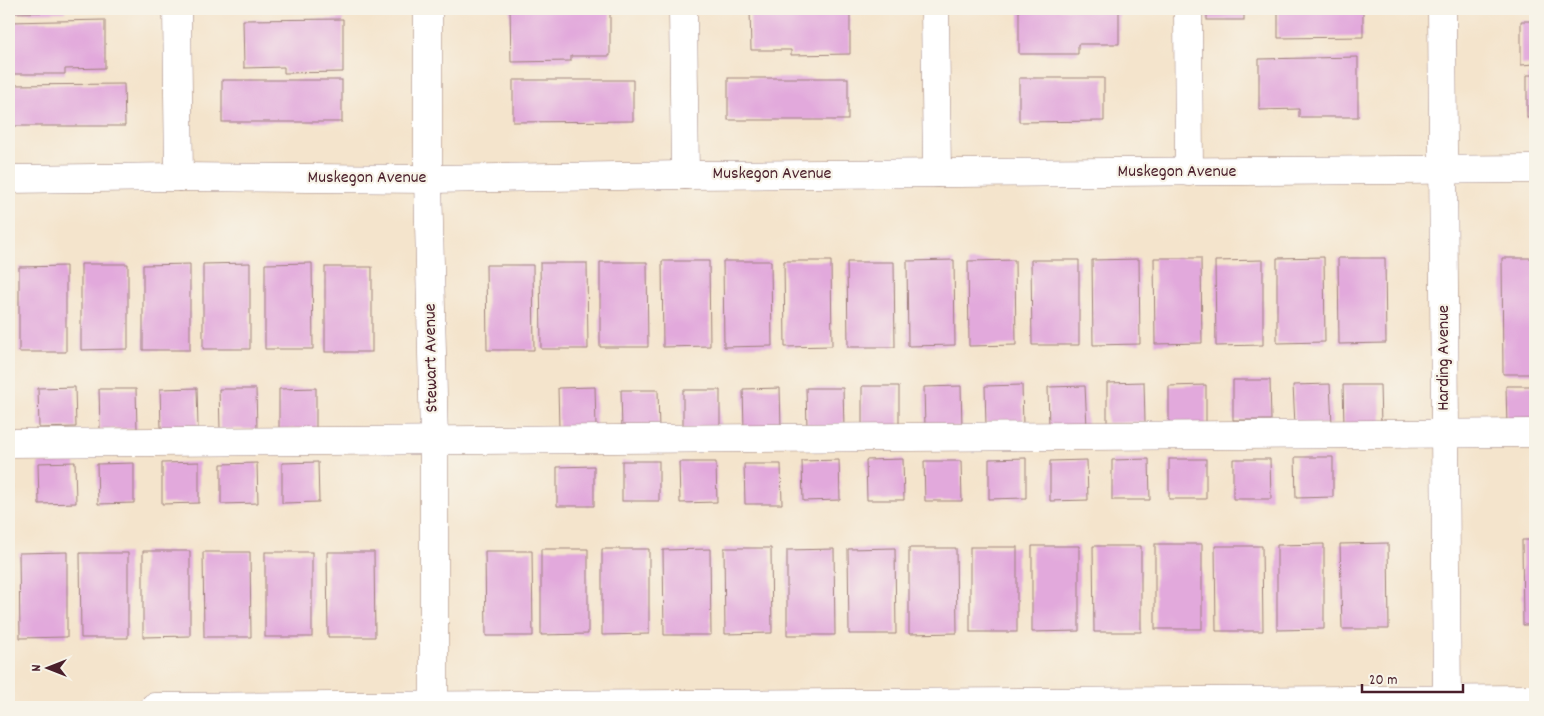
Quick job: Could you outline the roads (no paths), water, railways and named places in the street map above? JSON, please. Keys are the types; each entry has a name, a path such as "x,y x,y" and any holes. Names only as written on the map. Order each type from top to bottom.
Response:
{"street":[{"path":"177,9 179,178"},
{"name":"Stewart Avenue","path":"428,9 428,179 434,440 434,707"},
{"path":"683,9 685,174"},
{"path":"935,9 937,173"},
{"path":"1188,9 1190,172"},
{"name":"Harding Avenue","path":"1442,9 1447,704"},
{"name":"Muskegon Avenue","path":"9,178 428,179 685,174 1535,169"},
{"path":"9,443 1535,433"},
{"path":"154,707 1447,704 1535,700"}]}
